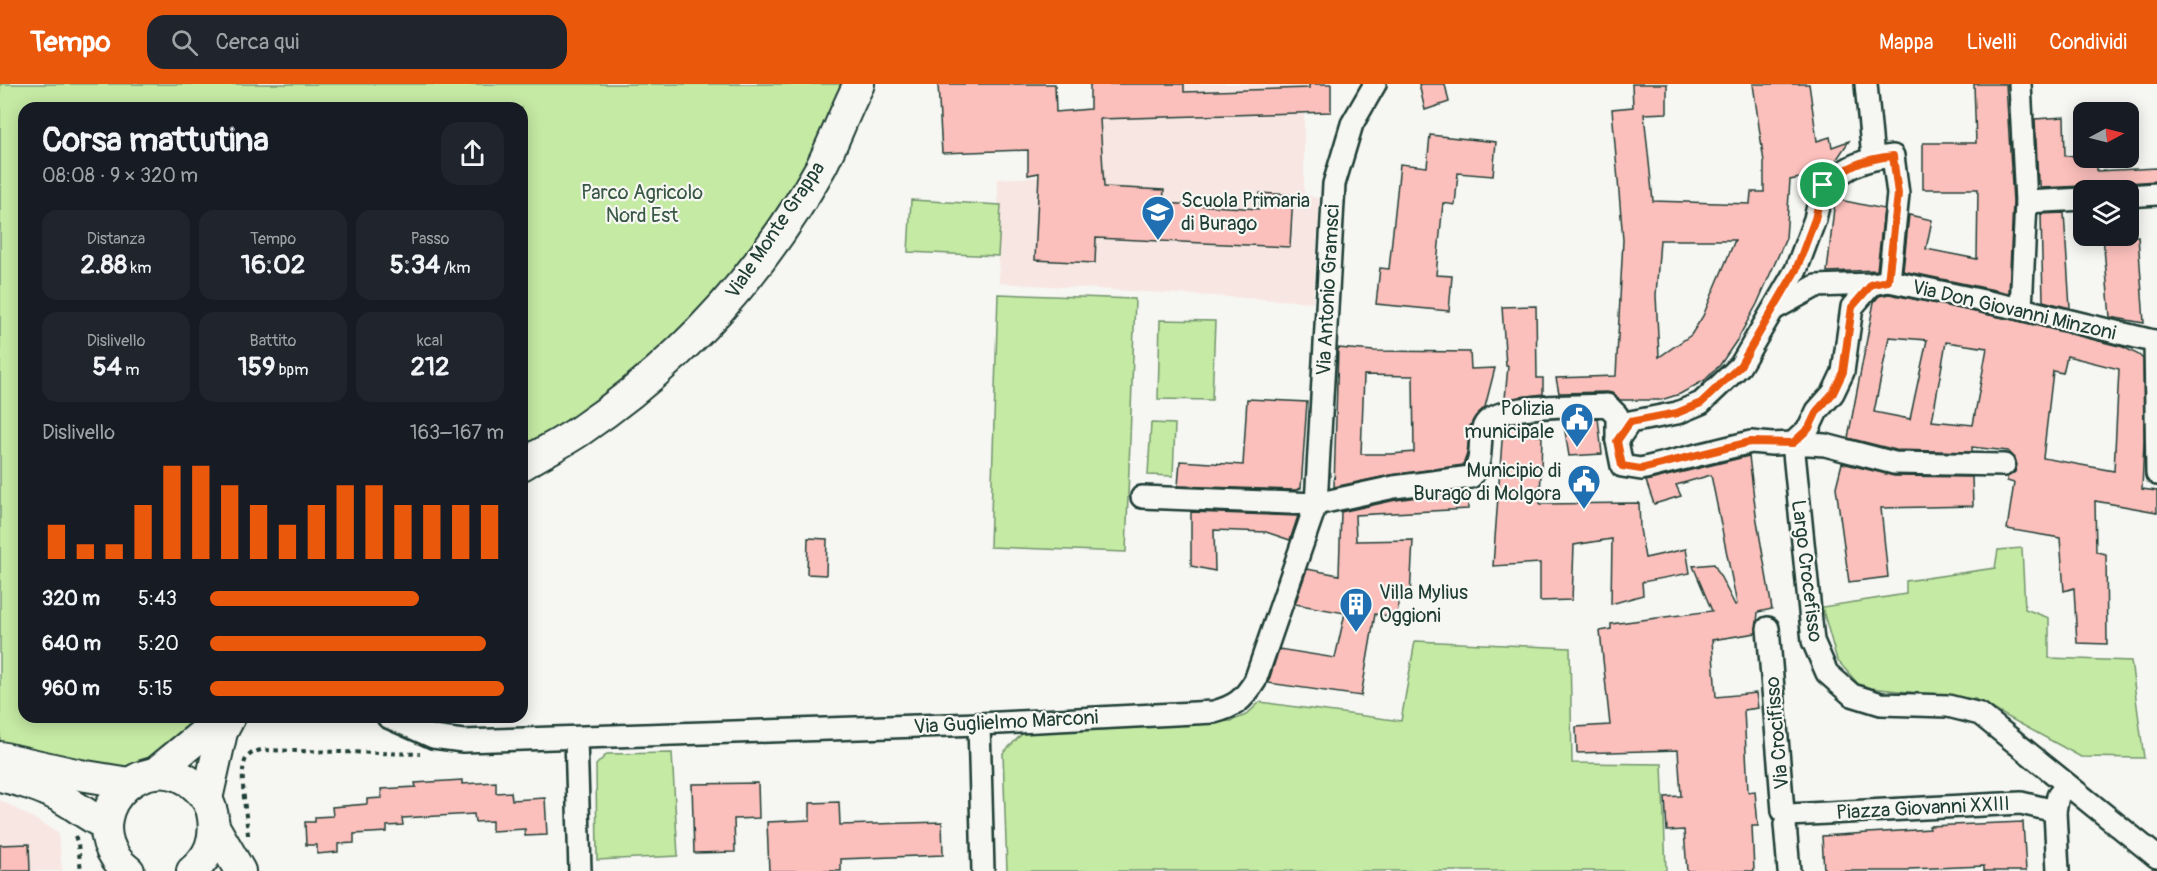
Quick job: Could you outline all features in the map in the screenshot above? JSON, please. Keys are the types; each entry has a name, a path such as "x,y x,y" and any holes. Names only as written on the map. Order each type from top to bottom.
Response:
{"street":[{"name":"Viale Monte Grappa","path":"528,461 580,430 639,387 720,310 752,272 821,166 859,84"},
{"name":"Via Antonio Gramsci","path":"1316,504 1334,184 1352,124 1375,84"},
{"path":"1866,84 1874,158"},
{"path":"2020,84 2026,202 2021,309"},
{"path":"1617,441 1630,422 1677,413 1701,403 1740,366 1796,270 1815,219 1823,185 1851,166 1874,158 1893,156 1898,194 1880,283 1852,307 1843,372 1833,393 1817,411 1809,428 1793,443"},
{"path":"2139,195 2157,194"},
{"path":"2026,202 2073,200"},
{"name":"Via Don Giovanni Minzoni","path":"1773,310 1816,286 1880,283 2021,309 2156,342"},
{"path":"2156,342 2157,474"},
{"path":"1142,497 1316,504 1394,487 1471,477 1479,467 1484,425 1494,416 1511,410 1539,407 1607,405 1617,415 1617,441 1622,466 1641,469 1750,442 1825,445 1894,464 2004,465"},
{"name":"Largo Crocefisso","path":"1793,443 1812,641 1827,673 1852,695 1881,704 1948,706 1980,714 2157,857"},
{"name":"Via Guglielmo Marconi","path":"402,723 433,737 463,741 979,724 1214,712 1232,707 1245,696 1255,681 1316,504"},
{"name":"Via Crocifisso","path":"1768,628 1783,811 1789,815 1785,824 1789,871"},
{"path":"119,867 108,843 106,825 108,813 120,791 206,732 214,723"},
{"path":"207,799 222,732 227,723"},
{"path":"979,724 983,871"},
{"path":"576,738 579,871"},
{"path":"0,757 80,775 142,778 175,775 184,778 207,799 213,813 214,828 211,848 206,857 192,871"},
{"path":"0,776 56,795 106,825"},
{"path":"2058,871 2055,811 2058,796 2067,784"},
{"name":"Piazza Giovanni XXIII","path":"1789,815 2021,803 2055,811"},
{"path":"214,828 240,871"}],"path":[{"path":"249,840 243,774 244,762 254,752 261,750 429,755"}],"shaded area":[{"name":"Scuola Primaria di Burago","path":"1090,84 1331,84 1331,112 1304,113 1304,194 1320,199 1313,302 999,283 998,179 1039,177 1056,112 1090,109"},
{"path":"0,800 58,832 62,871 0,871"}],"green space":[{"name":"Parco Agricolo Nord Est","path":"0,84 850,84 778,218 663,358 528,452 528,102 18,102 18,723 201,723 165,759 121,769 0,747"},
{"path":"911,200 1001,205 998,256 908,252"},
{"path":"998,294 1135,299 1126,552 990,547"},
{"path":"1160,320 1215,321 1212,400 1158,399"},
{"path":"1151,423 1175,424 1173,476 1148,475"},
{"path":"2022,548 2025,609 2049,618 2049,658 2131,661 2144,758 2081,757 1975,699 1861,687 1837,660 1822,607 1906,594 1906,581 1995,568 1998,550"},
{"path":"1415,641 1570,648 1572,763 1662,764 1666,871 1007,871 1003,753 1028,728 1231,721 1246,715 1260,702 1401,721"},
{"path":"672,753 678,856 597,860 596,765 607,754"}],"building":[{"path":"938,84 1055,84 1056,112 1090,109 1090,84 1184,84 1184,92 1309,88 1309,84 1331,84 1331,112 1100,119 1104,187 1164,190 1163,203 1259,209 1260,193 1293,195 1290,247 1096,238 1095,263 1035,260 1039,173 1028,175 1028,150 942,153"},
{"path":"1419,84 1445,84 1449,102 1425,110"},
{"path":"1632,84 1667,84 1667,113 1644,114 1653,201 1750,204 1751,192 1764,192 1764,162 1753,84 1809,84 1817,141 1830,137 1832,147 1849,141 1835,162 1816,175 1790,180 1786,238 1757,304 1737,340 1720,365 1705,380 1680,394 1661,400 1620,400 1607,392 1559,393 1556,378 1616,376 1623,240 1612,109 1633,107","holes":["1660,240 1735,240 1703,316 1691,335 1659,357 1656,295"]},
{"path":"1974,84 2006,84 2013,202 2009,293 1903,271 1909,215 1932,220 1926,249 1977,259 1978,189 1923,189 1923,143 1976,143"},
{"path":"2064,117 2065,156 2073,156 2073,168 2097,168 2097,171 2157,168 2157,181 2073,180 2073,186 2040,188 2035,119"},
{"path":"1430,135 1496,142 1493,176 1458,173 1455,205 1443,203 1436,275 1452,276 1449,311 1376,304 1380,268 1389,269 1400,164 1427,167"},
{"path":"1835,199 1884,209 1877,270 1827,272"},
{"path":"2064,213 2070,308 2043,301 2041,214"},
{"path":"2104,246 2139,246 2144,323 2110,317"},
{"path":"1889,294 2018,321 2123,347 2143,359 2142,489 2157,491 2157,512 2095,501 2096,552 2106,554 2107,644 2077,643 2074,588 2064,591 2060,538 2007,529 2014,483 2007,481 2007,477 2015,472 2017,465 2015,458 2008,451 1972,447 1972,452 1896,450 1848,438 1874,302 1879,296","holes":["1889,337 1927,340 1910,419 1874,412","1946,342 1987,348 1973,425 1932,421","2067,356 2119,369 2114,471 2043,458 2053,371 2063,373"]},
{"path":"1536,306 1537,378 1543,378 1543,394 1505,399 1508,366 1506,366 1502,307"},
{"path":"1338,348 1374,351 1470,352 1471,369 1495,368 1485,407 1470,426 1467,454 1463,465 1391,475 1334,487","holes":["1364,375 1413,376 1414,452 1361,454"]},
{"path":"1247,399 1307,402 1301,488 1296,490 1178,486 1180,461 1243,465"},
{"path":"1598,418 1602,454 1569,456 1563,419"},
{"name":"Municipio di Burago di Molgora","path":"1530,421 1531,435 1542,436 1540,504 1639,503 1640,529 1645,558 1686,549 1690,573 1642,582 1643,595 1611,604 1612,539 1574,545 1572,600 1540,601 1540,563 1493,566 1503,427"},
{"path":"1749,456 1756,515 1772,609 1758,612 1756,633 1712,640 1716,697 1756,693 1758,708 1744,710 1748,792 1755,791 1758,826 1752,826 1754,871 1687,871 1684,830 1667,831 1665,797 1681,796 1678,750 1577,753 1576,727 1610,725 1600,631 1611,629 1611,624 1712,611 1693,566 1714,564 1735,605 1737,604 1711,475 1676,485 1681,496 1654,504 1646,481"},
{"path":"1842,463 1894,476 1972,477 1973,506 1881,508 1888,577 1849,582 1836,487"},
{"path":"1467,490 1468,509 1355,515 1356,541 1413,540 1410,596 1399,594 1397,617 1375,614 1361,696 1268,683 1279,649 1335,658 1345,613 1295,604 1307,569 1339,575 1341,512 1396,500"},
{"path":"1191,512 1298,516 1290,540 1266,532 1214,530 1215,571 1191,566"},
{"path":"808,538 827,539 826,575 807,574"},
{"path":"462,780 462,784 496,782 496,793 511,792 512,800 545,798 547,835 525,836 525,829 492,831 492,821 475,822 474,814 402,818 403,825 387,826 387,832 354,834 354,843 338,844 338,852 317,854 317,845 306,845 305,822 315,822 315,817 333,816 332,807 367,804 367,799 382,798 381,789 416,787 415,783"},
{"path":"758,783 759,818 734,819 735,852 694,853 692,784"},
{"path":"839,802 840,825 942,822 943,855 841,859 841,871 769,871 767,822 810,820 810,803"},
{"path":"2023,822 2026,871 1984,871 1984,866 1909,869 1909,871 1824,871 1822,836 1930,829 1929,826"},
{"path":"29,844 30,871 0,871 0,845"}],"place":[{"name":"Scuola Primaria di Burago","path":"1158,241"},
{"name":"Polizia municipale","path":"1577,448"},
{"name":"Municipio di Burago di Molgora","path":"1584,510"},
{"name":"Villa Mylius Oggioni","path":"1356,633"}],"route":[{"path":"1893,156 1898,194 1888,281 1872,284 1852,307 1843,372 1833,393 1817,411 1809,428 1793,443 1750,442 1641,469 1622,466 1617,441 1630,422 1677,413 1701,403 1740,366 1796,270 1815,219 1823,185 1851,166 1874,158 1893,156"}]}
